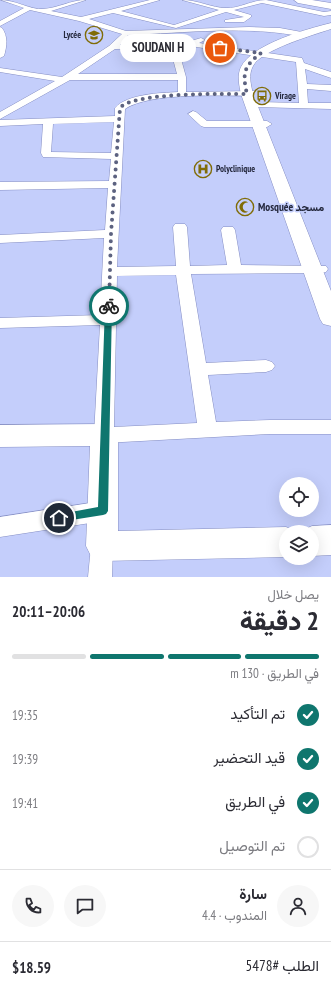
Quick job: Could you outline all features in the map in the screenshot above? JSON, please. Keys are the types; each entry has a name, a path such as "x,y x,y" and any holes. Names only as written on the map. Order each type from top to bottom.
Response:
{"main road":[{"path":"298,0 331,6"},
{"path":"331,26 304,35 260,54 249,63 245,72 245,84 253,97 304,243 331,294"},
{"path":"317,270 331,319"},
{"path":"0,436 104,435 102,546 279,542"},
{"path":"319,541 331,540"}],"street":[{"path":"4,0 26,7 81,19 147,44 227,10 262,1 324,14 331,13"},
{"path":"43,11 83,0"},
{"path":"126,0 141,4"},
{"path":"81,19 157,0"},
{"path":"0,116 66,79 113,47 124,36 143,32 162,32 184,27 216,22 244,20 249,18 248,15 185,0"},
{"path":"0,24 26,7 37,2"},
{"path":"72,3 174,27 224,30 266,29 287,31 304,35"},
{"path":"293,8 312,3"},
{"path":"162,32 174,27"},
{"path":"0,29 3,38 0,56"},
{"path":"246,37 266,29"},
{"path":"113,47 147,44 182,46 192,44 224,30"},
{"path":"143,32 147,44"},
{"path":"220,48 233,43"},
{"path":"192,44 297,59 300,61 301,65 304,105"},
{"path":"177,59 182,76 182,95"},
{"path":"301,65 331,75"},
{"path":"0,70 66,79 182,76"},
{"path":"6,80 19,73"},
{"path":"302,86 331,88"},
{"path":"331,106 304,105 253,97 182,95 126,102 120,108 118,119 111,234 104,435 270,426 331,427"},
{"path":"193,114 204,124 263,124"},
{"path":"0,123 118,119"},
{"path":"48,121 47,155 116,156"},
{"path":"0,186 115,184"},
{"path":"180,227 183,271 208,429"},
{"path":"228,230 235,269"},
{"path":"0,239 111,234"},
{"path":"110,272 235,269 317,270"},
{"path":"0,323 108,320"},
{"path":"198,369 266,366"},
{"path":"0,527 103,511"},
{"path":"100,577 102,546"}],"way so far":[{"path":"109,306 111,234 118,119 120,108 122,104 126,102 154,98 182,95 247,94 244,77 245,72 253,58 261,53 220,48"}],"place":[{"name":"Lycée","path":"94,35"},
{"name":"SOUDANI H","path":"220,48"},
{"name":"Virage","path":"262,96"},
{"name":"Polyclinique","path":"203,169"},
{"name":"Mosquée مسجد","path":"245,207"}],"route":[{"path":"59,518 103,511 104,435 109,306"}]}
